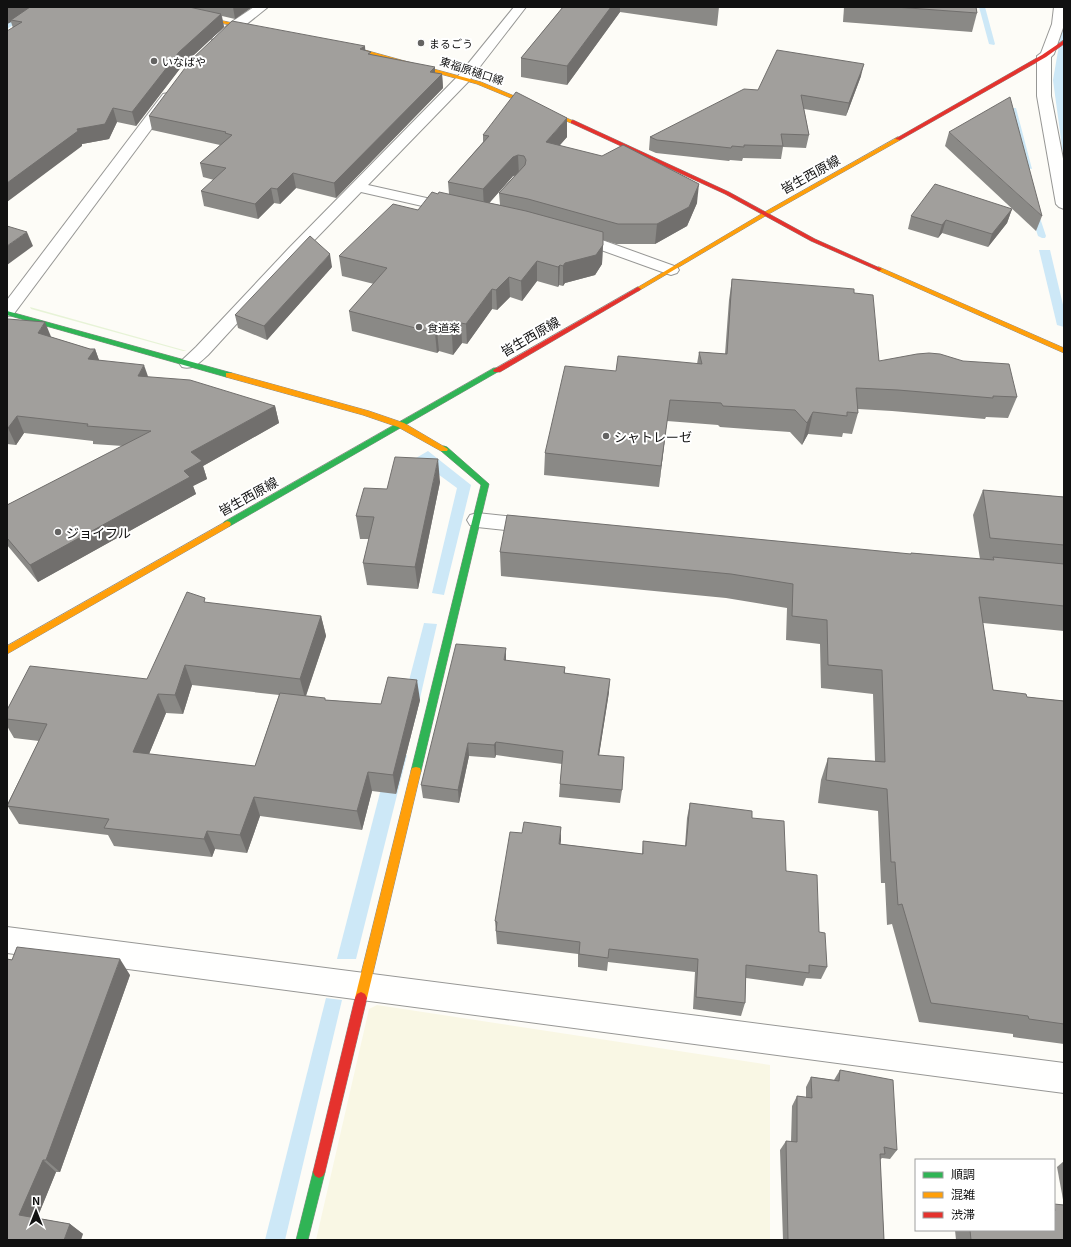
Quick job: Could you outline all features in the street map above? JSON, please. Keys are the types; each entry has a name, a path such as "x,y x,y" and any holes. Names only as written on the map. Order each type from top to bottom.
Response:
{"main road":[{"path":"151,7 268,31"},
{"name":"皆生西原線","path":"7,650 671,270 765,214 1048,53 1064,42"},
{"name":"東福原樋口線","path":"331,43 362,50 480,83 554,113 727,193 813,240 1064,351"},
{"path":"7,312 366,413 401,425 442,447 485,484 302,1240"}],"street":[{"path":"208,50 237,24 262,7"},
{"path":"188,364 357,187 463,79 520,7"},
{"path":"1060,7 1058,24 1048,53 1044,96 1064,204"},
{"path":"7,312 175,88"},
{"path":"357,187 464,211"},
{"path":"558,233 596,243 671,270"},
{"path":"477,520 556,529"},
{"path":"7,940 1064,1078"}],"shaded area":[{"path":"377,1005 770,1065 770,1240 316,1240 369,1009"}],"green space":[{"path":"30,307 187,351 31,309"}],"water":[{"path":"1064,16 1064,162 1053,80"},
{"path":"1012,108 1016,108 1032,169 1023,167"},
{"path":"1039,250 1050,250 1064,309 1064,327 1057,325"},
{"path":"428,451 471,485 444,595 432,593 457,488 416,458"},
{"path":"424,623 437,624 415,720 399,719"},
{"path":"390,754 407,755 356,959 337,959"},
{"path":"326,998 342,1000 285,1240 265,1240"}],"building":[{"path":"30,7 189,7 221,14 179,52 132,112 113,108 105,124 77,129 78,131 7,183 7,31 22,22 11,20"},
{"path":"563,7 611,7 567,66 521,58"},
{"path":"895,7 976,7 977,13"},
{"path":"232,21 365,46 360,49 371,52 368,54 435,67 430,72 442,74 334,183 293,173 277,189 271,188 255,204 201,191 226,168 200,163 232,135 225,133 226,132 149,116 191,60"},
{"path":"777,50 864,64 849,103 801,95 809,135 781,134 783,146 744,145 744,147 732,146 731,148 657,140 650,137 744,89 758,90"},
{"path":"516,92 567,118 546,142 602,156 623,145 699,184 689,207 657,224 618,224 528,199 499,193 525,165 526,160 524,156 518,155 513,157 483,189 448,182 489,136 483,135"},
{"path":"1010,97 1042,216 949,132"},
{"path":"935,184 1012,209 992,234 946,220 942,225 911,216"},
{"path":"432,192 438,194 439,192 526,211 603,232 603,245 596,255 565,263 563,266 560,265 558,267 537,261 521,281 509,277 496,290 492,289 466,324 461,323 452,335 437,331 435,333 349,311 387,268 339,256 393,204 418,210"},
{"path":"7,226 27,232 7,246"},
{"path":"310,236 330,254 264,326 235,315"},
{"path":"732,279 854,289 854,293 873,295 879,361 929,353 940,354 963,361 1009,364 1017,397 993,396 993,398 856,388 858,413 847,412 847,416 813,412 807,423 795,410 723,406 721,403 670,400 661,466 545,453 565,366 616,371 618,356 702,364 699,352 727,354"},
{"path":"7,319 45,322 38,333 90,349 95,349 88,359 144,365 138,376 190,380 275,406 191,452 202,461 184,471 190,477 30,565 7,538 7,505 151,431 87,426 88,424 17,416 7,428"},
{"path":"395,457 438,459 415,567 363,563 374,517 356,516 364,488 387,489"},
{"path":"983,490 1064,497 1064,545 990,538"},
{"path":"507,515 911,554 994,560 993,557 1064,564 1064,606 979,597 993,690 1026,694 1027,697 1064,701 1064,1024 1029,1019 1028,1016 931,1003 902,904 898,905 895,862 891,862 887,789 826,780 828,758 885,762 882,670 828,665 827,620 792,616 793,584 731,574 500,552"},
{"path":"187,592 205,598 204,602 321,616 300,679 185,665 175,695 158,694 133,752 255,766 280,693 325,698 325,700 381,704 388,677 417,680 393,775 368,772 357,811 254,797 240,835 207,831 204,839 104,828 109,819 7,806 47,724 7,719 7,710 30,666 147,679"},
{"path":"456,644 506,648 504,660 565,667 564,673 610,679 598,755 624,757 622,790 560,784 563,751 496,742 494,745 468,743 458,790 421,785"},
{"path":"690,803 752,811 752,818 784,821 786,871 817,875 819,932 825,933 827,967 809,965 809,973 746,965 745,1003 696,997 698,959 609,949 608,958 579,954 580,942 496,931 497,922 495,921 510,832 522,833 524,822 561,827 559,844 643,854 643,841 686,846"},
{"path":"17,947 120,959 46,1160 43,1160 19,1215 70,1224 64,1240 7,1240 7,959 12,960"},
{"path":"840,1070 893,1080 897,1150 884,1147 885,1154 880,1154 884,1240 788,1240 786,1141 797,1142 797,1096 812,1098 811,1077 839,1081"},
{"path":"1055,1204 1064,1205 1064,1240 971,1240 970,1231 1055,1231"}],"waterway":[{"path":"7,27 39,7"},
{"path":"982,7 992,44"},
{"path":"1035,215 1042,236"}],"traffic: fast":[{"path":"7,313 229,375"},
{"path":"227,524 497,370"},
{"path":"416,771 485,484 444,449"},
{"path":"302,1240 319,1172"}],"traffic: slow":[{"path":"151,7 258,29"},
{"path":"343,46 479,83 573,122"},
{"path":"638,289 765,214 898,139"},
{"path":"879,269 1064,351"},
{"path":"229,375 366,413 401,425 444,449"},
{"path":"7,650 227,524"},
{"path":"361,998 416,771"}],"traffic: jam":[{"path":"898,139 1044,56 1064,42"},
{"path":"573,122 727,193 813,240 879,269"},
{"path":"497,370 638,289"},
{"path":"319,1172 361,998"}],"place":[{"name":"まるごう","path":"421,43"},
{"name":"いなばや","path":"154,61"},
{"name":"食道楽","path":"419,327"},
{"name":"シャトレーゼ","path":"606,436"},
{"name":"ジョイフル","path":"58,532"}]}
